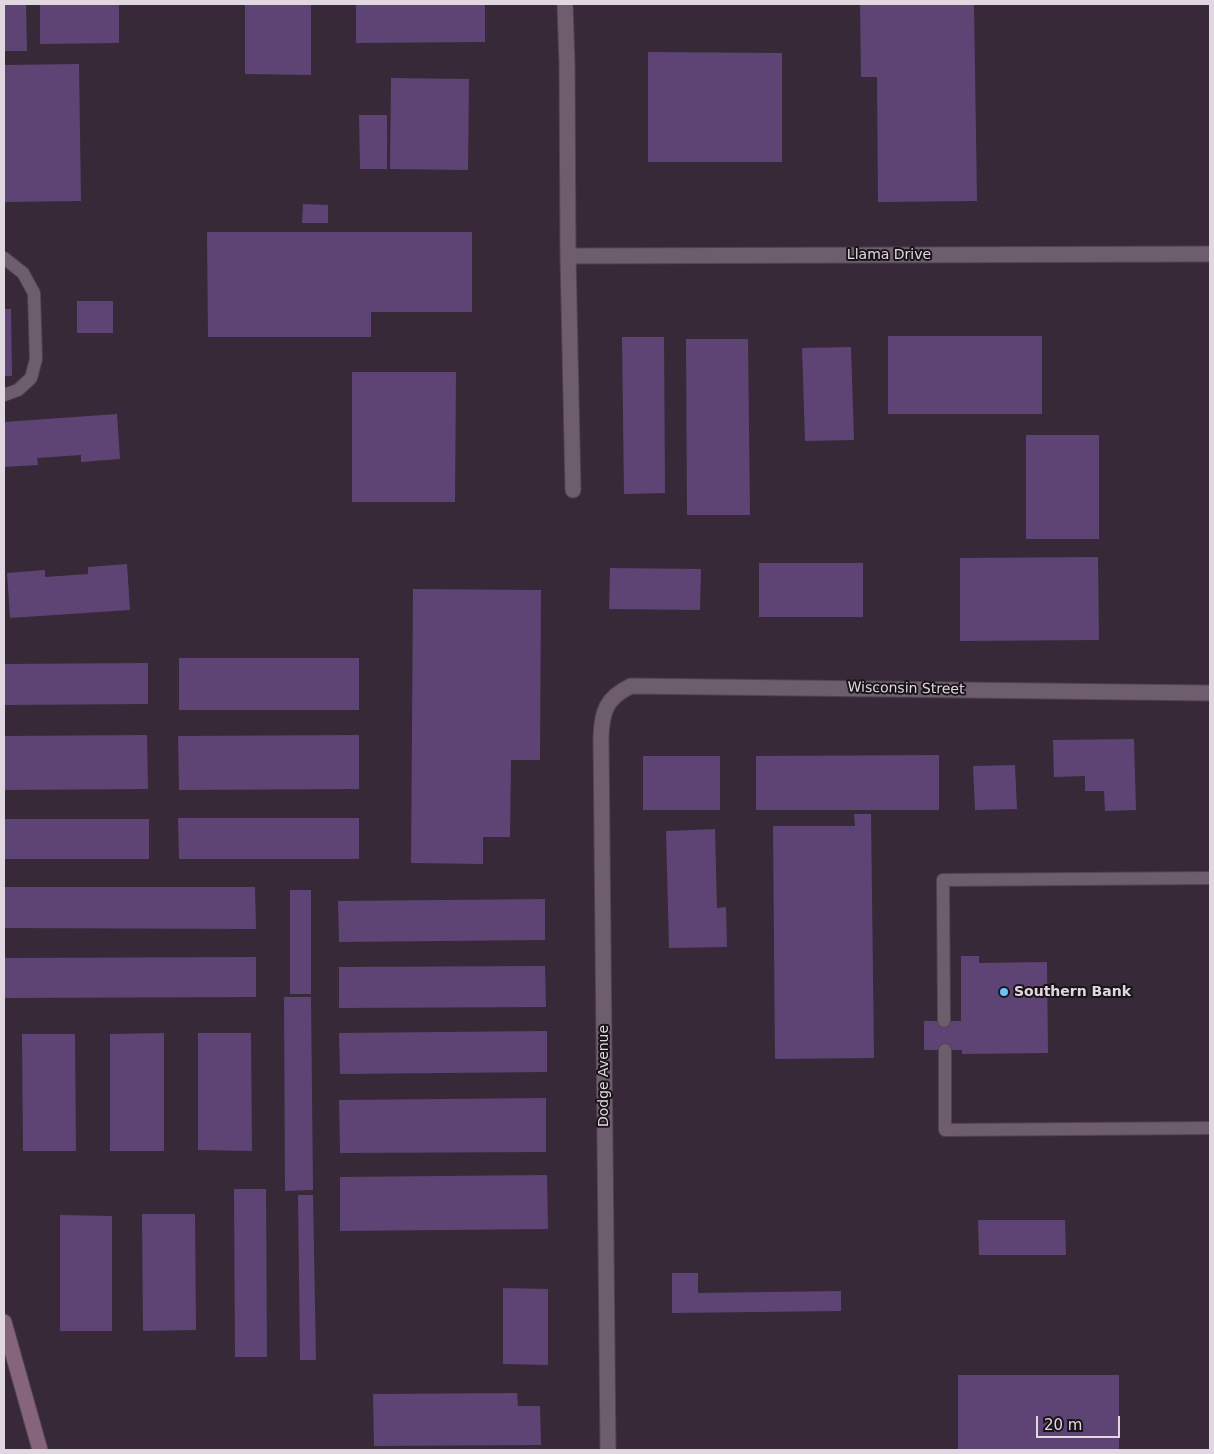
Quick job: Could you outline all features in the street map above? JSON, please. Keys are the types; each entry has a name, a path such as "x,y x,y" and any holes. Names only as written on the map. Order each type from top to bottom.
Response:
{"street":[{"path":"565,4 573,490"},
{"name":"Llama Drive","path":"568,256 1210,254"},
{"name":"Wisconsin Street","path":"608,703 619,692 631,686 1210,693"},
{"name":"Dodge Avenue","path":"608,703 602,718 601,737 608,1450"},
{"path":"4,1322 40,1450"}],"lane":[{"path":"4,258 23,273 34,293 36,359 31,378 18,390 4,396"},
{"path":"944,1021 943,880 1210,878"},
{"path":"945,1050 945,1130 1210,1128"}],"building":[{"path":"4,4 26,4 27,51 4,51"},
{"path":"40,4 119,4 119,43 40,44"},
{"path":"245,4 311,4 311,75 245,74"},
{"path":"356,4 485,4 485,42 356,43"},
{"path":"860,4 974,4 977,201 878,202 877,77 861,77"},
{"path":"648,52 782,53 782,162 648,162"},
{"path":"79,64 81,201 4,202 4,65"},
{"path":"391,78 469,79 468,170 390,169"},
{"path":"359,115 387,115 387,169 360,169"},
{"path":"303,204 328,205 328,223 302,223"},
{"path":"207,232 472,232 472,312 371,312 371,337 208,337"},
{"path":"77,301 113,301 113,333 77,333"},
{"path":"4,309 11,309 12,376 4,376"},
{"path":"888,336 1042,336 1042,414 888,414"},
{"path":"622,337 664,337 665,493 624,494"},
{"path":"686,339 748,339 750,515 687,515"},
{"path":"851,347 854,440 805,441 802,348"},
{"path":"352,372 456,372 455,502 352,502"},
{"path":"117,414 120,459 81,462 81,455 37,458 38,465 4,467 4,422"},
{"path":"1026,435 1099,435 1099,539 1026,539"},
{"path":"1098,557 1099,640 960,641 960,558"},
{"path":"759,563 863,563 863,617 759,617"},
{"path":"127,564 130,610 10,618 7,573 45,570 45,577 88,574 88,567"},
{"path":"610,568 701,569 700,610 609,609"},
{"path":"413,589 541,590 540,760 511,760 510,837 483,837 483,864 411,863"},
{"path":"179,658 359,658 359,710 179,710"},
{"path":"148,663 148,704 4,705 4,664"},
{"path":"147,735 148,789 4,790 4,736"},
{"path":"359,735 359,789 179,790 178,736"},
{"path":"1134,739 1136,810 1105,811 1104,791 1085,791 1085,776 1054,777 1053,740"},
{"path":"939,755 939,810 756,810 756,756"},
{"path":"643,756 720,756 720,810 643,810"},
{"path":"1015,765 1017,809 975,810 973,766"},
{"path":"854,814 871,814 874,1058 775,1059 773,826 855,826"},
{"path":"178,818 359,818 359,859 179,859"},
{"path":"4,819 149,819 149,859 4,859"},
{"path":"715,829 717,908 726,907 727,947 669,948 666,831"},
{"path":"4,887 255,887 256,929 4,928"},
{"path":"290,890 311,890 311,994 290,994"},
{"path":"545,899 545,940 339,942 338,901"},
{"name":"Southern Bank","path":"961,956 979,956 979,963 1047,962 1048,1053 962,1054 962,1050 924,1050 924,1021 961,1021"},
{"path":"256,957 256,997 4,998 4,958"},
{"path":"545,966 546,1007 339,1008 339,967"},
{"path":"284,997 311,997 313,1190 285,1191"},
{"path":"547,1031 547,1072 340,1074 339,1033"},
{"path":"164,1033 164,1151 110,1151 110,1034"},
{"path":"198,1033 251,1033 252,1151 198,1150"},
{"path":"22,1034 75,1034 76,1151 23,1151"},
{"path":"546,1098 546,1152 340,1153 339,1100"},
{"path":"547,1175 548,1229 340,1231 340,1177"},
{"path":"234,1189 266,1189 267,1357 235,1357"},
{"path":"298,1195 313,1195 316,1360 300,1360"},
{"path":"142,1214 195,1214 196,1330 143,1331"},
{"path":"60,1215 112,1216 112,1331 60,1331"},
{"path":"978,1220 1065,1220 1066,1255 979,1255"},
{"path":"672,1273 698,1273 698,1293 841,1291 841,1311 672,1313"},
{"path":"503,1288 548,1289 548,1365 503,1364"},
{"path":"958,1375 1119,1375 1119,1450 958,1450"},
{"path":"517,1393 518,1406 540,1406 541,1445 374,1446 373,1394"}],"place":[{"name":"Southern Bank","path":"1004,992"}]}
